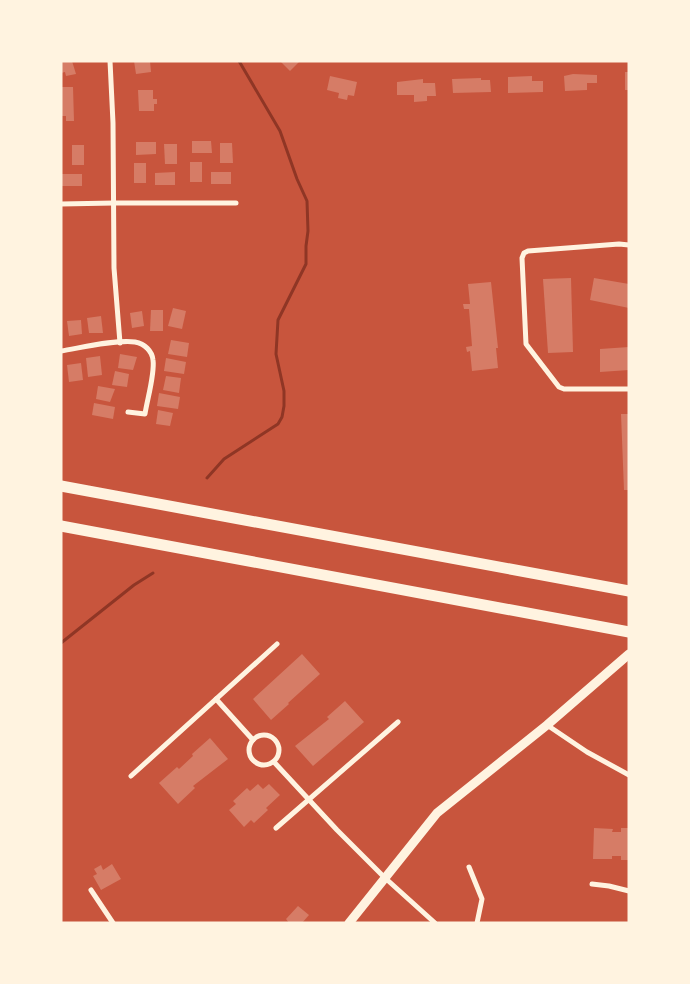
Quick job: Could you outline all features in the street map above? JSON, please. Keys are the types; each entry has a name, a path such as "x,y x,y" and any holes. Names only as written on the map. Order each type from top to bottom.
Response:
{"highway":[{"path":"61,486 629,591"},
{"path":"61,526 629,632"}],"main road":[{"path":"349,923 437,813 547,725 629,654"}],"street":[{"path":"110,61 113,123 114,268 120,343"},
{"path":"61,204 114,202 236,203"},
{"path":"629,246 619,244 528,250 522,258 526,344 559,386 564,389 629,389"},
{"path":"61,351 132,342 143,345 149,350 154,363 145,414 128,412"},
{"path":"131,776 277,644"},
{"path":"216,699 253,740"},
{"path":"276,828 398,722"},
{"path":"547,725 587,752 629,775"},
{"path":"262,735 270,736 276,741 279,748 278,756 274,762 266,766 252,760 248,752 253,740 262,735"},
{"path":"274,762 337,830 384,877 435,923"},
{"path":"469,867 482,899 477,923"},
{"path":"592,884 629,891"},
{"path":"91,890 113,923"}],"building":[{"path":"61,61 72,61 76,74 66,76 65,72 61,73"},
{"path":"134,61 150,61 151,72 136,74"},
{"path":"280,61 300,61 290,71"},
{"path":"625,72 629,72 629,90 625,90"},
{"path":"573,74 597,75 597,83 587,83 587,90 565,91 564,76"},
{"path":"330,76 357,82 354,96 348,95 347,100 338,98 339,93 327,90"},
{"path":"532,76 532,81 543,81 543,92 508,93 508,77"},
{"path":"481,78 481,80 490,80 491,92 453,93 452,79"},
{"path":"423,79 423,83 435,83 436,96 427,96 427,101 414,102 414,95 397,95 397,82"},
{"path":"61,87 73,87 74,121 66,121 66,116 61,116"},
{"path":"138,90 153,90 153,99 157,99 157,104 154,104 154,111 139,111"},
{"path":"192,141 211,141 212,153 192,153"},
{"path":"136,142 156,142 156,154 136,155"},
{"path":"220,143 232,143 233,163 220,163"},
{"path":"164,144 177,144 177,164 165,164"},
{"path":"72,145 84,145 84,165 72,165"},
{"path":"190,162 202,162 202,182 190,182"},
{"path":"134,163 146,163 146,183 134,183"},
{"path":"175,172 175,185 155,185 155,173"},
{"path":"211,172 231,172 231,184 211,184"},
{"path":"62,174 82,174 82,186 62,186"},
{"path":"571,278 573,352 548,353 543,279"},
{"path":"594,278 629,284 629,308 590,300"},
{"path":"491,282 498,348 496,348 498,368 472,371 470,351 467,352 466,347 472,346 469,309 464,309 463,304 470,304 468,284"},
{"path":"173,308 186,311 182,329 168,326"},
{"path":"151,310 163,310 163,331 150,331"},
{"path":"142,311 144,326 132,328 130,313"},
{"path":"101,316 103,333 89,333 87,318"},
{"path":"81,320 82,334 69,336 67,321"},
{"path":"171,340 189,343 187,357 168,354"},
{"path":"629,347 629,370 600,372 600,349"},
{"path":"120,354 137,357 133,370 118,368"},
{"path":"100,356 102,375 88,377 86,358"},
{"path":"166,358 186,362 184,374 164,371"},
{"path":"81,363 83,380 69,382 67,365"},
{"path":"115,371 129,374 127,387 112,385"},
{"path":"166,376 181,378 179,393 163,390"},
{"path":"98,386 115,389 110,402 96,399"},
{"path":"159,393 180,397 178,409 157,406"},
{"path":"94,403 115,407 113,419 92,415"},
{"path":"158,410 173,413 170,426 156,424"},
{"path":"621,414 629,414 629,490 624,490"},
{"path":"302,654 320,674 271,720 253,699"},
{"path":"345,701 364,722 313,766 295,746 329,719 327,717"},
{"path":"210,738 228,759 193,786 195,788 178,804 159,783 177,767 179,769"},
{"path":"258,784 263,789 269,784 280,795 254,823 251,820 244,827 229,810 236,804 233,801 247,788 250,791"},
{"path":"594,828 613,829 612,832 621,832 621,828 629,828 629,860 621,860 621,856 612,856 612,859 593,859"},
{"path":"112,864 121,879 101,890 93,876 97,874 94,869 101,865 103,870"},
{"path":"298,906 309,915 302,923 289,923 286,919"}],"waterway":[{"path":"207,478 224,459 278,424 282,417 284,391 276,354 278,320 306,264 307,201 280,131 239,61"},
{"path":"61,643 134,585 153,573"}]}
